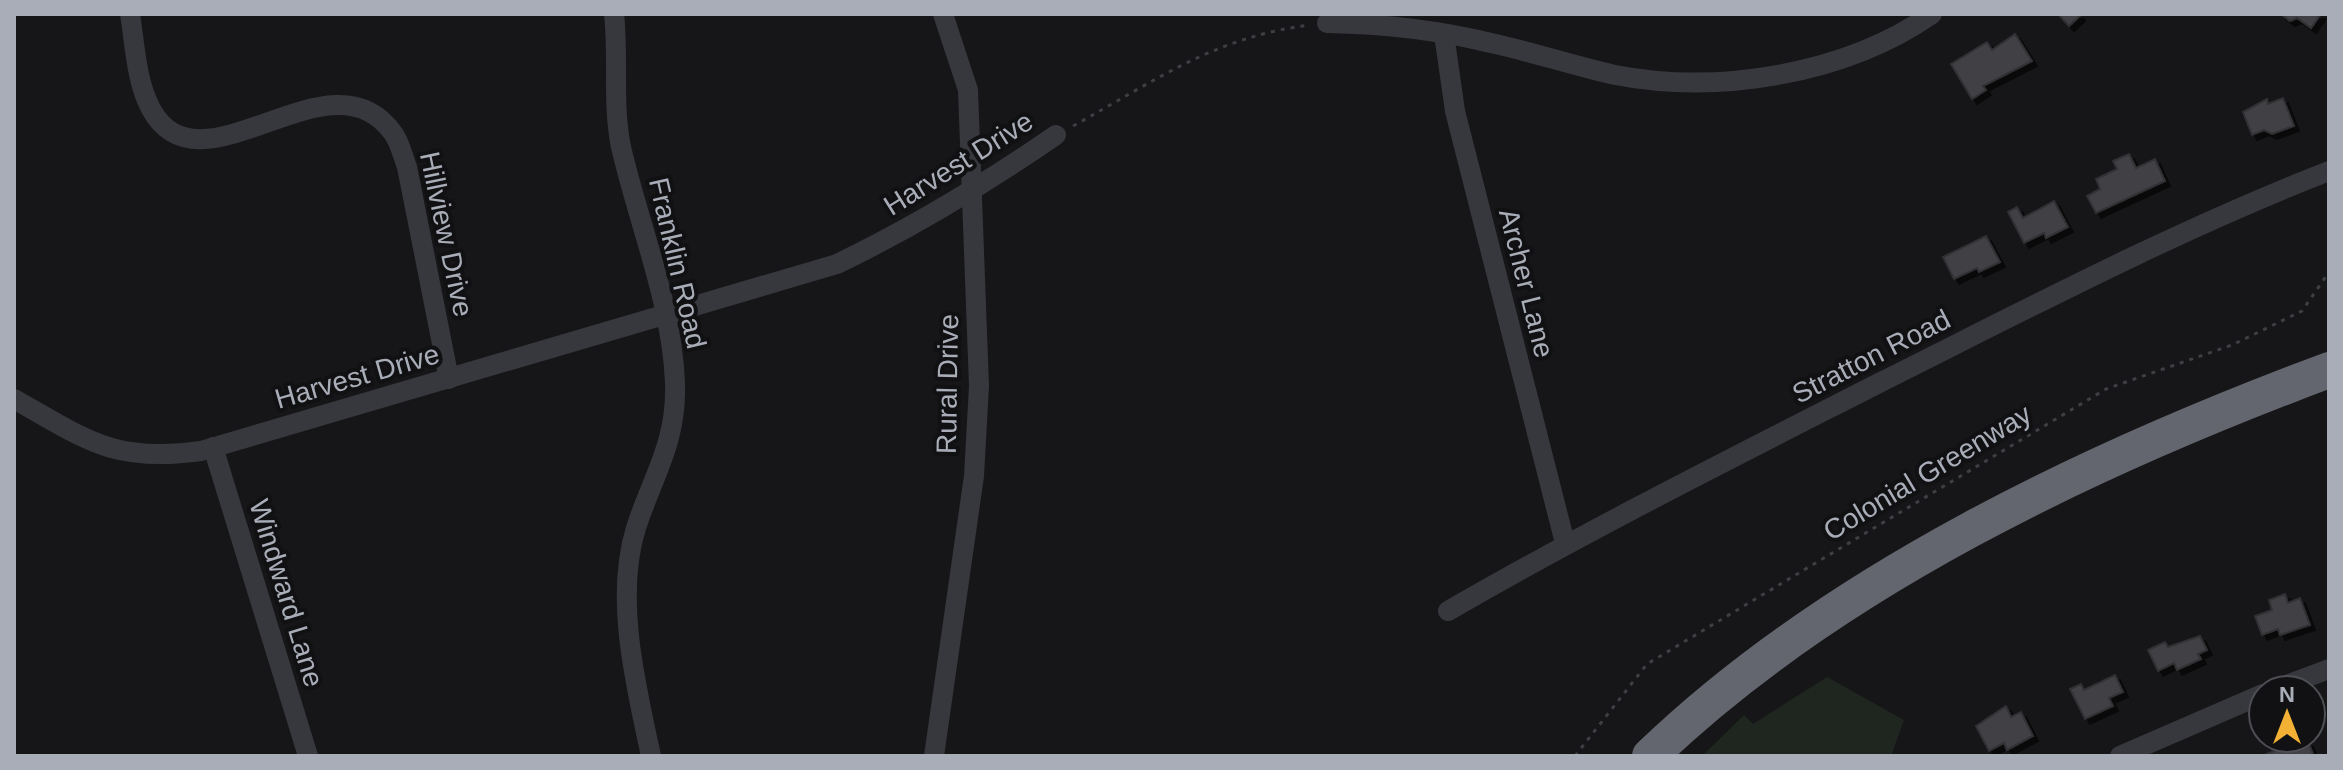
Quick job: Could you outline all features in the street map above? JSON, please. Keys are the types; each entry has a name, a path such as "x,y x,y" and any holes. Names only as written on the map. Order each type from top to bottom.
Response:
{"highway":[{"path":"2100,464 2195,405 2329,345"},
{"path":"1650,756 1751,673 1852,601 1962,535 2100,464 2211,415 2329,370"},
{"path":"1682,756 1810,655 1972,554 2128,474 2329,392"}],"street":[{"name":"Hillview Drive","path":"130,14 142,87 151,109 164,128 181,136 208,141 298,112 334,105 360,106 395,134 407,167 449,379"},
{"name":"Franklin Road","path":"614,14 621,144 672,340 675,417 671,442 636,528 629,563 628,609 634,662 651,756"},
{"name":"Rural Drive","path":"934,756 974,476 979,386 968,90 943,14"},
{"path":"1327,23 1444,34 1616,75 1711,81 1789,73 1903,34 1932,14"},
{"name":"Archer Lane","path":"1444,34 1455,111 1565,543"},
{"name":"Harvest Drive","path":"14,399 90,442 129,454 158,457 213,447 666,317 837,264 918,225 973,192 1056,135"},
{"name":"Stratton Road","path":"1448,611 1565,543 2082,280 2219,216 2329,171"},
{"name":"Windward Lane","path":"213,447 308,756"},
{"path":"2120,756 2247,701"}],"path":[{"name":"Harvest Drive","path":"1056,135 1186,61 1234,40 1327,23"},
{"name":"Colonial Greenway","path":"1575,756 1647,664 2106,389 2232,345 2302,311 2329,272"}],"shaded area":[{"path":"1827,677 1904,720 1891,756 1702,756 1744,715 1753,724"}],"building":[{"path":"2058,14 2079,14 2080,16 2069,26"},
{"path":"2321,14 2311,28 2297,18 2290,21 2282,15"},
{"path":"2015,34 2032,61 1983,86 1986,90 1972,99 1951,64 1987,42 1992,50"},
{"path":"2283,98 2294,126 2272,134 2264,130 2252,135 2243,112 2267,99 2268,104"},
{"path":"2129,154 2136,168 2155,159 2165,181 2096,213 2087,196 2100,189 2096,179 2117,169 2113,161"},
{"path":"2054,201 2068,227 2046,238 2044,233 2024,243 2008,212 2017,207 2023,218"},
{"path":"1986,236 2000,262 1954,279 1943,257"},
{"path":"2285,594 2288,603 2300,598 2310,625 2280,635 2278,629 2262,635 2255,616 2272,610 2269,600"},
{"path":"2200,636 2207,650 2198,654 2201,659 2177,670 2174,663 2158,671 2148,650 2165,642 2168,647"},
{"path":"2115,675 2123,692 2109,698 2113,706 2085,719 2070,689 2081,684 2084,690"},
{"path":"2006,706 2011,717 2021,712 2033,736 2007,750 2004,743 1989,751 1976,726"},
{"path":"2313,754 2314,756 2262,756"}]}
